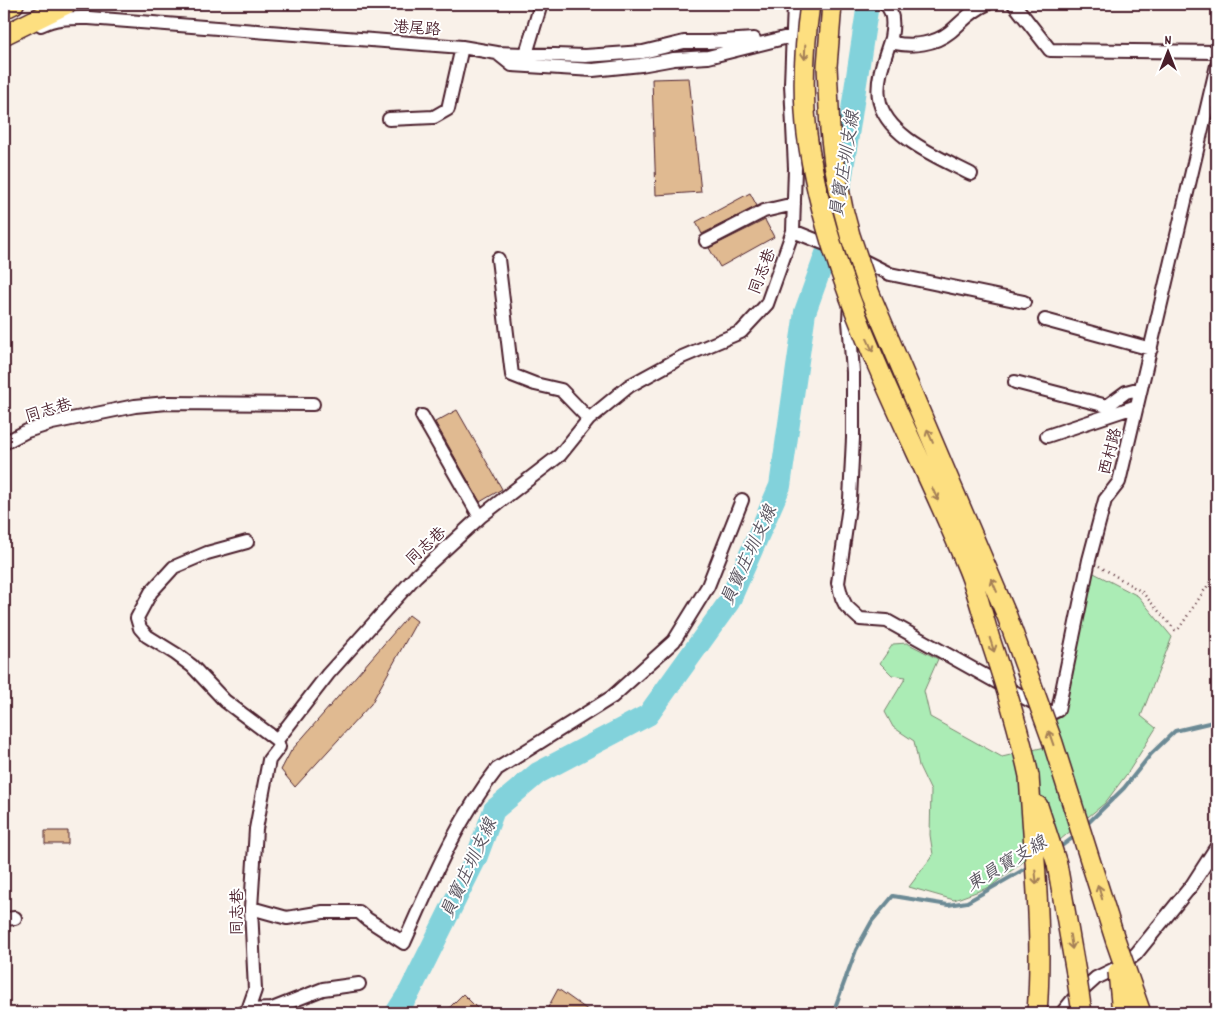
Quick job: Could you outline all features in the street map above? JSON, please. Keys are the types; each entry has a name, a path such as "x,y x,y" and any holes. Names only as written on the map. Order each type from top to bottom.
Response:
{"highway":[{"path":"4,9 14,4"},
{"path":"4,35 67,4"},
{"path":"810,4 806,36 805,102 807,133 815,181 827,232 852,304 968,571 1021,736 1029,776 1057,864 1071,937 1082,1013"},
{"path":"832,4 827,66 830,130 836,173 850,235 870,294 1007,616 1053,743 1114,939 1141,1013"},
{"path":"1029,776 1038,904 1040,975 1037,1013"},
{"path":"1114,939 1122,1013"}],"street":[{"path":"526,54 541,4"},
{"path":"792,36 794,4"},
{"path":"792,36 798,4"},
{"path":"886,4 890,8 892,30 880,74 879,99 890,124 917,146 971,174"},
{"path":"891,38 894,43 903,45 938,40 951,32 976,10 987,4"},
{"path":"1014,4 1050,50 1217,52"},
{"name":"港尾路","path":"4,44 47,22 64,18 89,18 462,47 497,53 512,65 593,70 641,65 674,59 708,57 792,36"},
{"path":"497,53 585,56 643,52 684,42 792,36"},
{"name":"同志巷","path":"245,1012 255,990 251,908 256,829 269,760 279,747 277,740 328,674 416,576 480,517 560,455 589,419 628,386 682,356 741,332 766,304 793,231 792,36"},
{"path":"389,119 434,117 448,109 462,47"},
{"name":"西村路","path":"852,255 849,320 853,372 853,438 850,499 838,583 846,606 860,618 887,621 1052,713 1058,710 1089,560 1105,500 1119,482 1217,66"},
{"path":"706,241 764,211 794,204"},
{"path":"793,231 852,255 890,274 1024,302"},
{"path":"498,259 512,375 535,384 561,390 589,419"},
{"path":"1045,320 1151,349"},
{"path":"1015,382 1107,406 1126,392 1141,388"},
{"name":"同志巷","path":"4,443 27,431 52,423 135,406 167,402 313,404"},
{"path":"1047,436 1137,406"},
{"path":"422,416 480,517"},
{"path":"251,908 287,918 324,912 359,912 404,943 456,830 497,768 612,697 674,640 708,586 742,500"},
{"path":"247,542 207,553 174,567 151,592 137,618 140,628 147,636 192,666 225,701 277,740"},
{"path":"1062,1013 1075,997 1096,978 1121,966 1136,954 1192,885 1217,846"},
{"path":"245,1012 272,1009 324,989 359,984"}],"path":[{"path":"1089,560 1142,592 1175,630 1178,630 1217,574"}],"green space":[{"path":"1090,571 1138,596 1172,637 1141,716 1156,728 1129,771 1105,803 1055,844 1032,855 990,887 954,900 909,887 933,855 930,835 931,791 919,766 914,741 893,727 885,712 906,677 892,675 880,663 893,644 907,643 938,659 924,691 930,717 1002,757 1054,745 1056,708"}],"building":[{"path":"689,78 701,192 656,195 652,79"},
{"path":"750,193 757,206 702,234 696,222"},
{"path":"765,220 774,237 720,267 709,248"},
{"path":"457,410 502,489 480,502 435,422"},
{"path":"409,615 417,621 371,704 295,787 281,770 291,751"},
{"path":"45,831 68,831 68,844 45,844"},
{"path":"558,989 592,1013 545,1013"},
{"path":"463,994 482,1013 444,1013"}],"waterway":[{"name":"員寶庄圳支線","path":"396,1013 410,991 477,856 494,810 538,773 648,715 729,602 780,486 805,312 833,234 868,4"},
{"name":"東員寶支線","path":"1085,826 1124,788 1151,754 1175,731 1217,721"},
{"name":"東員寶支線","path":"1059,848 1075,836"},
{"name":"東員寶支線","path":"833,1013 856,950 872,921 893,896 948,905 967,902 1030,866"}]}
